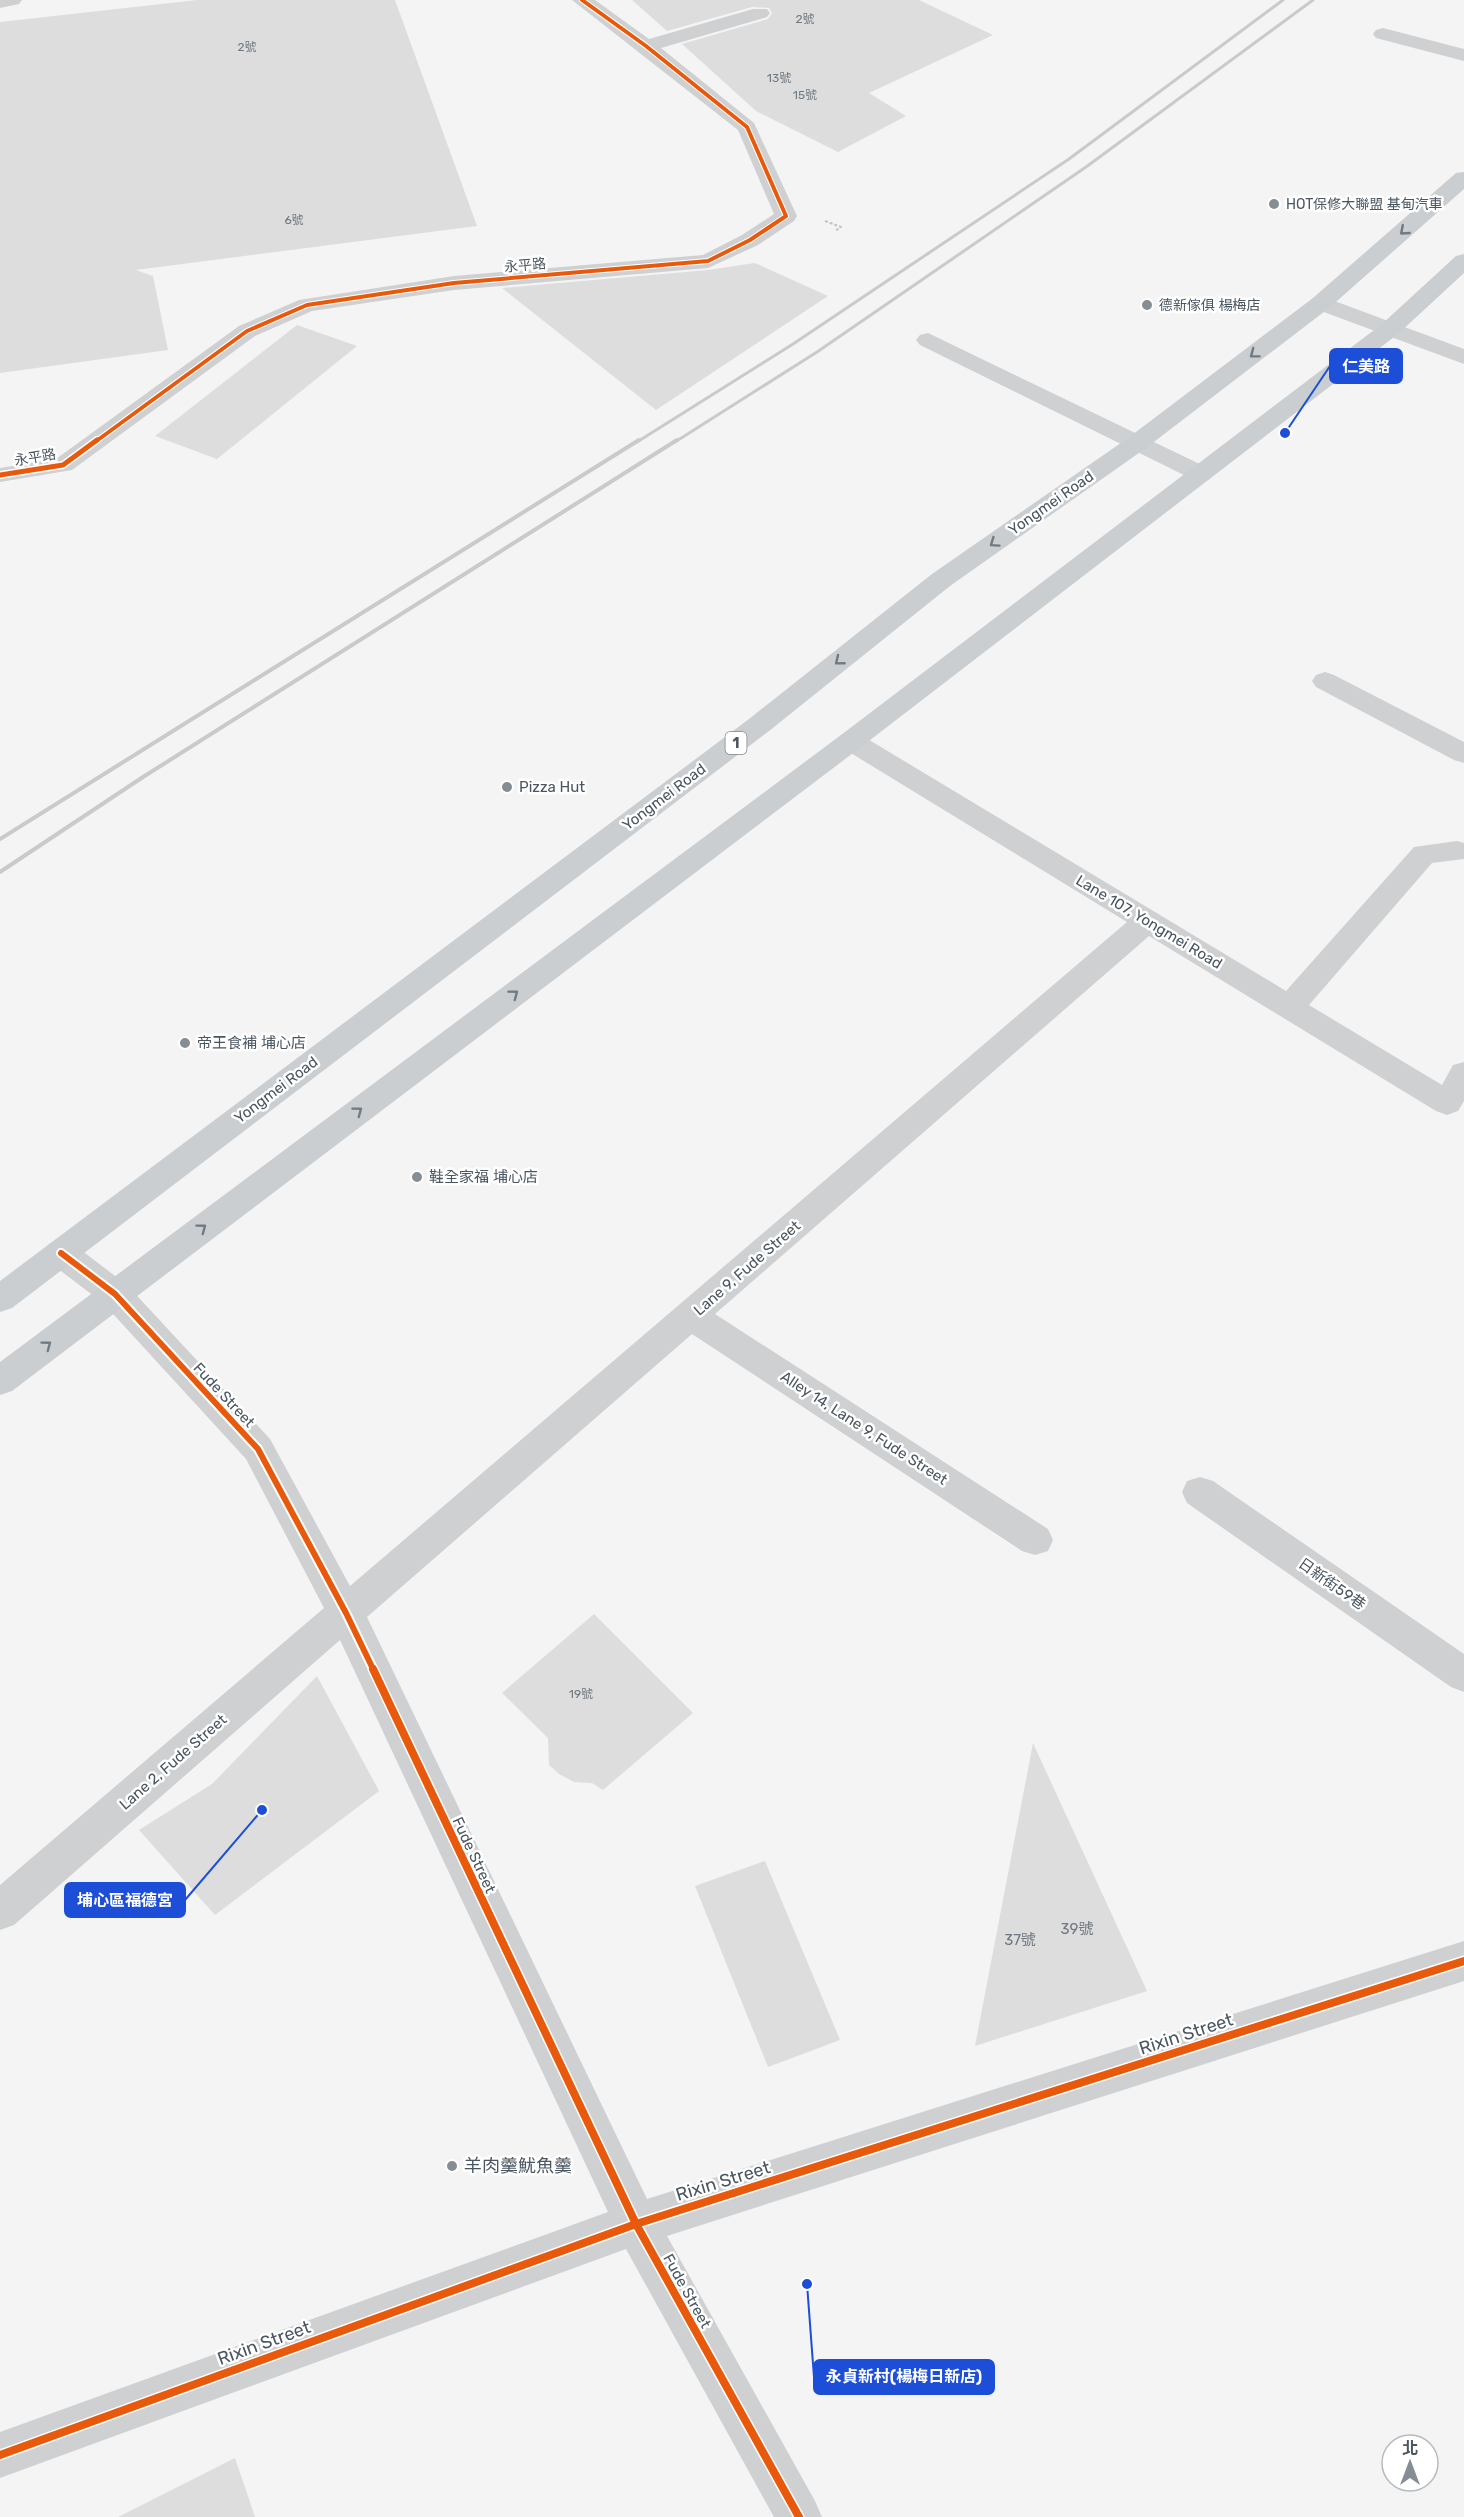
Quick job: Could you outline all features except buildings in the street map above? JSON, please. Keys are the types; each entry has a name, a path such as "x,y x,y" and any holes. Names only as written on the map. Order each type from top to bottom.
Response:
{"main road":[{"name":"Yongmei Road","path":"0,1299 759,725 941,580 1137,443 1321,303 1464,178"},
{"path":"0,1381 851,741 1201,474 1390,329 1464,261"}],"street":[{"path":"0,2 12,0"},
{"name":"永平路","path":"0,475 63,465 247,332 307,305 454,283 708,261 750,240 786,216 747,127 646,46 582,0"},
{"path":"646,46 760,13"},
{"path":"1383,34 1464,55"},
{"path":"1321,303 1464,357"},
{"path":"928,340 1201,474"},
{"path":"1326,681 1464,754"},
{"name":"Lane 107, Yongmei Road","path":"851,741 1447,1103 1464,1073"},
{"path":"1289,1007 1424,854 1462,853"},
{"name":"Lane 9, Fude Street","path":"346,1613 1147,921"},
{"name":"Fude Street","path":"61,1253 115,1294 258,1449 346,1613 636,2224 799,2517"},
{"name":"Alley 14, Lane 9, Fude Street","path":"692,1316 1035,1540"},
{"name":"日新街59巷","path":"1200,1492 1464,1675"},
{"name":"Lane 2, Fude Street","path":"0,1911 346,1613"},
{"name":"Rixin Street","path":"0,2455 636,2224 1464,1961"}],"railway":[{"path":"637,442 793,344 1069,159 1283,0"},
{"path":"675,442 817,352 1086,167 1313,0"},
{"path":"0,839 639,440"},
{"path":"0,872 143,777 677,440"}],"cycle path":[{"path":"0,475 63,465 247,331 307,305 454,283 708,261 750,240 786,216 747,127 646,46 582,0"},
{"path":"61,1253 115,1294 258,1449 346,1613 636,2224 799,2517"},
{"path":"0,2455 636,2224 1464,1961"}],"place":[{"name":"HOT保修大聯盟 基甸汽車","path":"1274,204"},
{"name":"德新傢俱 楊梅店","path":"1147,305"},
{"name":"仁美路","path":"1285,433"},
{"name":"Pizza Hut","path":"507,787"},
{"name":"帝王食補 埔心店","path":"185,1043"},
{"name":"鞋全家福 埔心店","path":"417,1177"},
{"name":"埔心區福德宮","path":"262,1810"},
{"name":"羊肉羹魷魚羹","path":"452,2166"},
{"name":"永貞新村(楊梅日新店)","path":"807,2284"}]}
